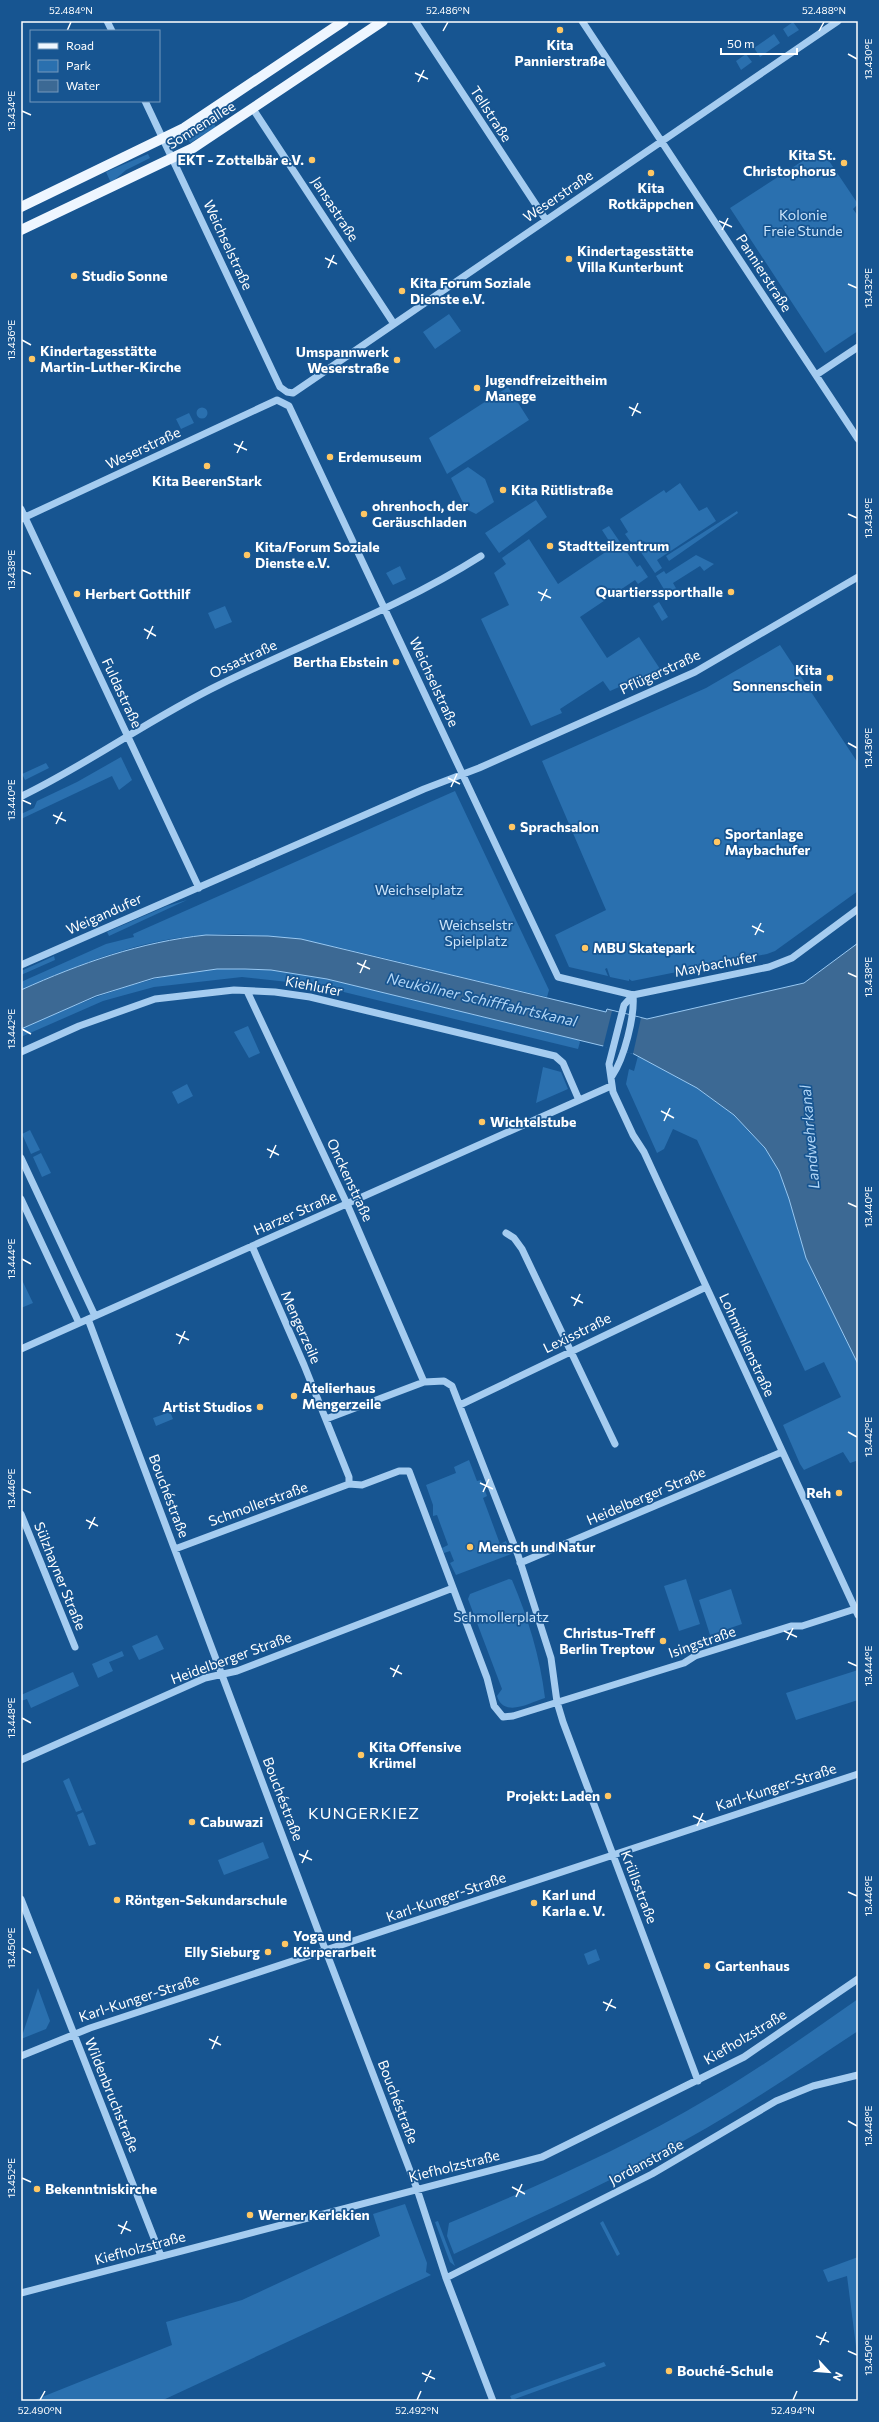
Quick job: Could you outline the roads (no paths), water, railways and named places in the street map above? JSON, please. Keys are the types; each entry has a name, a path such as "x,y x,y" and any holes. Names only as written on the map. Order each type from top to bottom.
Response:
{"main road":[{"name":"Sonnenallee","path":"21,207 163,139 195,120 344,21"},
{"name":"Sonnenallee","path":"21,230 194,148 383,21"}],"street":[{"name":"Tellstraße","path":"415,21 546,220"},
{"name":"Pannierstraße","path":"582,21 858,439"},
{"name":"Weserstraße","path":"293,393 838,21"},
{"name":"Weichselstraße","path":"145,102 280,386 286,392 293,393"},
{"name":"Jansastraße","path":"253,109 394,324"},
{"path":"816,375 858,347"},
{"name":"Weichselstraße","path":"277,400 289,406 464,774 557,974 564,980"},
{"name":"Weserstraße","path":"23,518 277,400"},
{"name":"Fuldastraße","path":"21,509 23,518 199,888"},
{"name":"Ossastraße","path":"22,796 90,760 166,713 219,685 453,574 482,556"},
{"name":"Pflügerstraße","path":"464,774 695,672 858,577"},
{"path":"199,888 424,789 464,774"},
{"name":"Weigandufer","path":"21,965 165,900 199,888"},
{"name":"Maybachufer","path":"564,980 633,995 776,965 796,955 858,909"},
{"name":"Kiehlufer","path":"21,1052 79,1026 155,999 231,990 247,991 310,997 554,1056 564,1063 580,1100"},
{"name":"Onckenstraße","path":"247,991 347,1204 424,1382"},
{"path":"611,1086 612,1076 609,1064 612,1049 624,1005 633,995"},
{"path":"612,1076 619,1066 632,1016 634,1008 633,995"},
{"name":"Harzer Straße","path":"21,1349 611,1086"},
{"name":"Lohmühlenstraße","path":"611,1086 633,1135 644,1152 857,1612"},
{"path":"21,1158 95,1316"},
{"path":"21,1199 79,1323"},
{"path":"506,1234 514,1238 522,1249 616,1444"},
{"name":"Mengerzeile","path":"252,1246 326,1419"},
{"name":"Lexisstraße","path":"460,1405 706,1287"},
{"name":"Bouchéstraße","path":"88,1319 417,2189 446,2278 493,2401"},
{"path":"424,1382 449,1383 460,1405 520,1563 551,1658 557,1702 513,1716 503,1717 498,1714 488,1688 487,1678 409,1471 399,1471 362,1485 349,1484 349,1477 326,1419 424,1382"},
{"name":"Heidelberger Straße","path":"520,1563 782,1452"},
{"name":"Schmollerstraße","path":"175,1549 349,1484"},
{"name":"Sülzhayner Straße","path":"21,1514 75,1647"},
{"name":"Heidelberger Straße","path":"21,1760 205,1678 237,1671 453,1588"},
{"name":"Isingstraße","path":"557,1702 684,1663 695,1656 710,1651 857,1612"},
{"name":"Krüllsstraße","path":"557,1702 582,1775 698,2081"},
{"name":"Karl-Kunger-Straße","path":"21,2056 74,2033 327,1951 613,1854 858,1774"},
{"name":"Wildenbruchstraße","path":"21,1899 161,2256"},
{"name":"Kiefholzstraße","path":"21,2293 417,2189 542,2158 744,2057 858,1979"},
{"name":"Jordanstraße","path":"446,2278 652,2174 776,2101 813,2086 858,2075"}],"water":[{"path":"206,935 268,936 301,939 606,1012 607,1009 647,1019 804,983 858,943 858,1364 806,1258 789,1199 779,1171 765,1148 734,1115 697,1088 632,1053 327,979 271,970 217,969 154,978 96,996 21,1029 21,990 66,971 134,948 182,938"}],"place":[{"name":"Kita Pannierstraße","path":"560,30"},
{"name":"EKT - Zottelbär e.V.","path":"312,160"},
{"name":"Kita St. Christophorus","path":"844,163"},
{"name":"Kita Rotkäppchen","path":"651,173"},
{"name":"Kindertagesstätte Villa Kunterbunt","path":"569,259"},
{"name":"Studio Sonne","path":"74,276"},
{"name":"Kita Forum Soziale Dienste e.V.","path":"402,291"},
{"name":"Kindertagesstätte Martin-Luther-Kirche","path":"32,359"},
{"name":"Umspannwerk Weserstraße","path":"397,360"},
{"name":"Jugendfreizeitheim Manege","path":"477,388"},
{"name":"Erdemuseum","path":"330,457"},
{"name":"Kita BeerenStark","path":"207,466"},
{"name":"Kita Rütlistraße","path":"503,490"},
{"name":"ohrenhoch, der Geräuschladen","path":"364,514"},
{"name":"Stadtteilzentrum","path":"550,546"},
{"name":"Kita/Forum Soziale Dienste e.V.","path":"247,555"},
{"name":"Quartierssporthalle","path":"731,592"},
{"name":"Herbert Gotthilf","path":"77,594"},
{"name":"Bertha Ebstein","path":"396,662"},
{"name":"Kita Sonnenschein","path":"830,678"},
{"name":"Sprachsalon","path":"512,827"},
{"name":"Sportanlage Maybachufer","path":"717,842"},
{"name":"MBU Skatepark","path":"585,948"},
{"name":"Wichtelstube","path":"482,1122"},
{"name":"Atelierhaus Mengerzeile","path":"294,1396"},
{"name":"Artist Studios","path":"260,1407"},
{"name":"Reh","path":"839,1493"},
{"name":"Mensch und Natur","path":"470,1547"},
{"name":"Christus-Treff Berlin Treptow","path":"663,1641"},
{"name":"Kita Offensive Krümel","path":"361,1755"},
{"name":"Projekt: Laden","path":"608,1796"},
{"name":"Cabuwazi","path":"192,1822"},
{"name":"Röntgen-Sekundarschule","path":"117,1900"},
{"name":"Karl und Karla e. V.","path":"534,1903"},
{"name":"Yoga und Körperarbeit","path":"285,1944"},
{"name":"Elly Sieburg","path":"268,1952"},
{"name":"Gartenhaus","path":"707,1966"},
{"name":"Bekenntniskirche","path":"37,2189"},
{"name":"Werner Kerlekien","path":"250,2215"},
{"name":"Bouché-Schule","path":"669,2371"}],"district":[{"name":"KUNGERKIEZ","path":"364,1813"}],"park label":[{"name":"Kolonie Freie Stunde","path":"803,224"},
{"name":"Weichselplatz","path":"419,890"},
{"name":"Weichselstr Spielplatz","path":"476,934"},
{"name":"Schmollerplatz","path":"501,1617"}],"water label":[{"name":"Neuköllner Schifffahrtskanal","path":"482,1000"},
{"name":"Landwehrkanal","path":"810,1137"}]}
